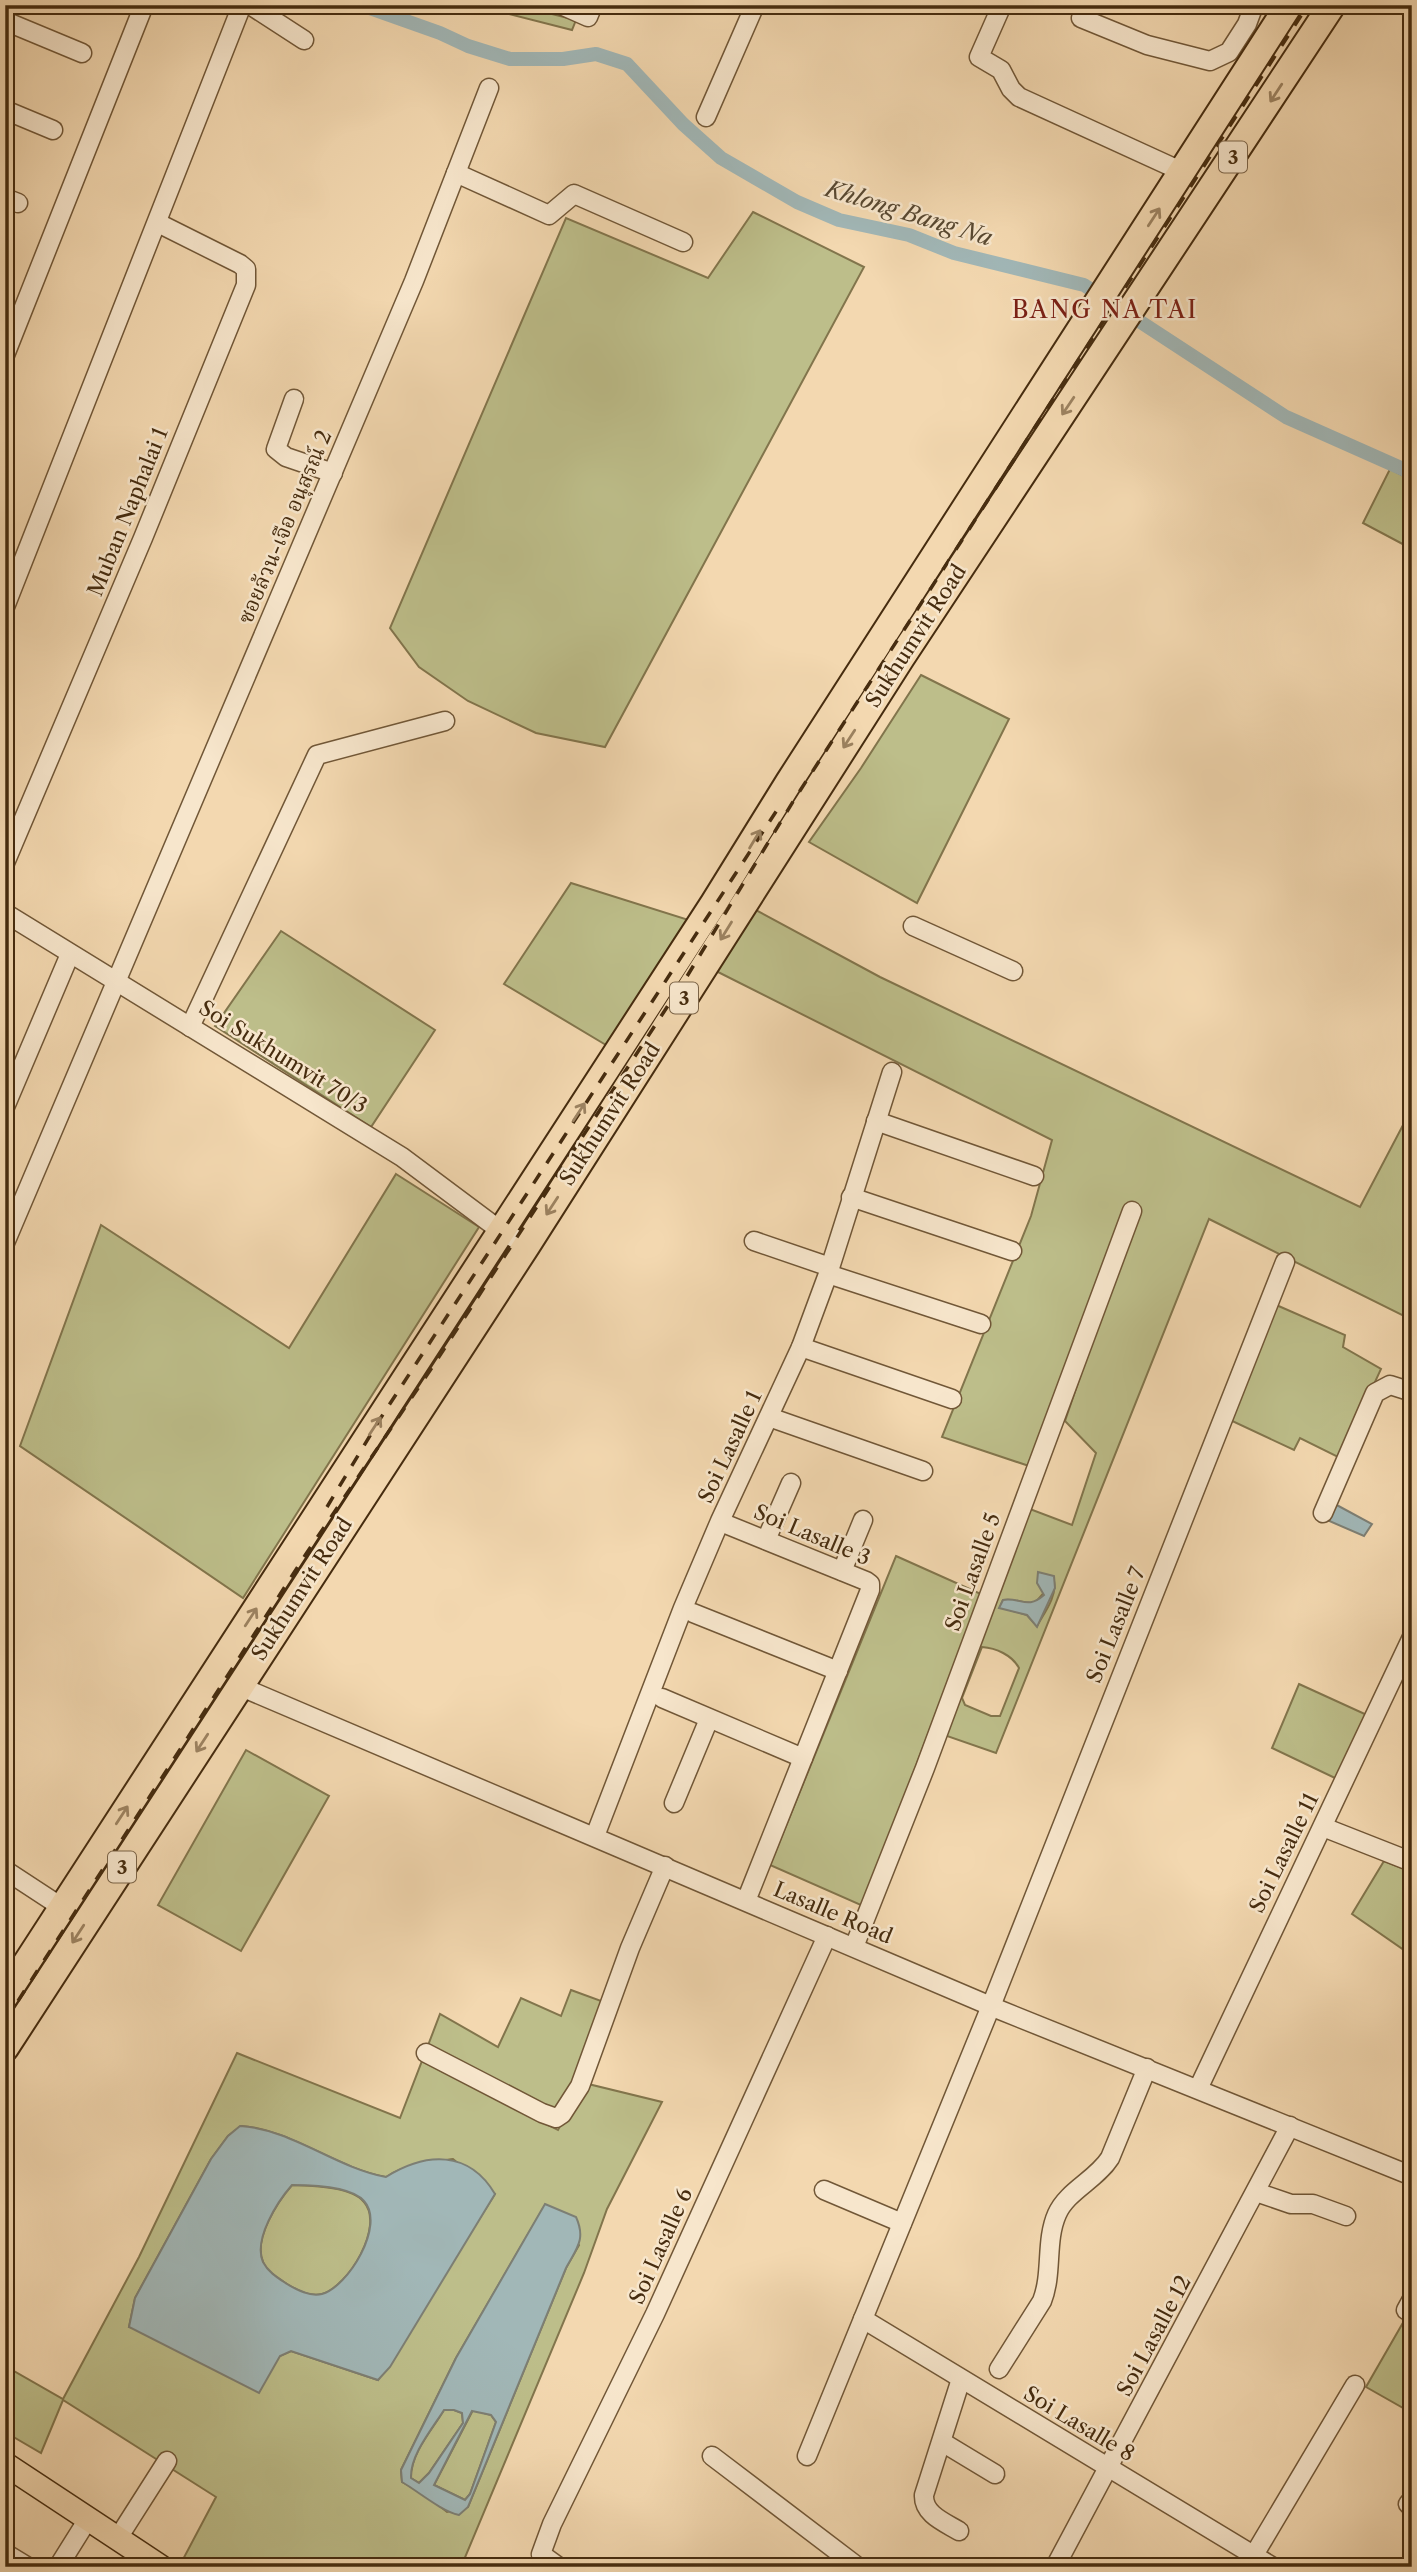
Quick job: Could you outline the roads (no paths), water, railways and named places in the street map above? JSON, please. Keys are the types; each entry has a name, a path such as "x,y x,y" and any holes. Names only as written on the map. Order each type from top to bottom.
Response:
{"highway":[{"name":"Sukhumvit Road","path":"5,1996 501,1231 1289,5"},
{"name":"Sukhumvit Road","path":"5,2048 527,1245 894,669 1332,5"},
{"path":"1313,36 1339,5"},
{"path":"214,1674 239,1686"}],"main road":[{"path":"5,2464 161,2567"}],"street":[{"path":"5,355 144,5"},
{"path":"5,607 242,5"},
{"path":"250,5 304,40"},
{"path":"561,5 588,17 593,5"},
{"path":"706,117 755,5"},
{"path":"1002,5 979,57 1001,70 1011,89 1019,97 1183,172"},
{"path":"1086,5 1081,18 1147,45 1210,61 1229,52 1247,24 1254,5"},
{"path":"5,21 82,53"},
{"path":"1218,59 1243,78"},
{"name":"ซอยล้วน-เจือ อนุสรณ์ 2","path":"5,1243 414,281 489,88"},
{"path":"5,110 53,130"},
{"path":"456,173 549,215 574,194 683,243"},
{"name":"Muban Naphalai 1","path":"5,863 143,538 248,277 240,264 158,223"},
{"path":"294,398 276,449 286,457 333,473"},
{"path":"190,1027 317,755 444,721"},
{"name":"Soi Sukhumvit 70/3","path":"5,913 402,1157 501,1231 527,1245"},
{"path":"912,926 1013,971"},
{"path":"5,1107 70,954"},
{"name":"Soi Lasalle 1","path":"595,1836 683,1608 720,1521 802,1347 892,1072"},
{"path":"876,1121 1034,1176"},
{"path":"851,1197 1012,1251"},
{"name":"Soi Lasalle 5","path":"854,1947 925,1768 1132,1211"},
{"path":"754,1241 981,1324"},
{"name":"Soi Lasalle 7","path":"991,2006 1285,1262"},
{"path":"802,1347 952,1399"},
{"path":"1323,1513 1375,1393 1390,1385 1412,1392"},
{"path":"769,1417 923,1471"},
{"path":"766,1540 791,1483"},
{"path":"842,1571 863,1520"},
{"name":"Soi Lasalle 3","path":"728,1525 870,1584 870,1590 746,1901"},
{"path":"692,1613 838,1671"},
{"name":"Soi Lasalle 11","path":"1198,2089 1412,1637"},
{"name":"Lasalle Road","path":"239,1686 991,2006 1412,2176"},
{"path":"662,1698 803,1758"},
{"path":"674,1802 709,1719"},
{"path":"1323,1827 1412,1862"},
{"path":"426,2053 556,2118 580,2086 630,1948 664,1866"},
{"path":"5,1870 63,1908"},
{"name":"Soi Lasalle 6","path":"559,2567 541,2554 552,2524 655,2314 827,1936"},
{"path":"807,2456 991,2006"},
{"path":"999,2369 1047,2289 1052,2232 1057,2213 1066,2201 1102,2171 1110,2158 1147,2068"},
{"name":"Soi Lasalle 12","path":"1055,2567 1290,2126"},
{"path":"824,2190 902,2223"},
{"path":"1256,2192 1291,2204 1313,2204 1346,2216"},
{"name":"Soi Lasalle 8","path":"863,2319 1261,2562"},
{"path":"958,2531 926,2510 924,2495 942,2442 968,2383 991,2368 999,2369 1003,2375 1002,2382 992,2398"},
{"path":"1261,2562 1355,2385"},
{"path":"942,2442 995,2474"},
{"path":"712,2456 858,2567"},
{"path":"118,2538 167,2461"},
{"path":"1412,2498 1408,2504 1412,2505"},
{"path":"58,2567 88,2518"},
{"path":"5,2553 28,2567"}],"waterway":[{"name":"Khlong Bang Na","path":"361,5 510,59 563,59 596,54 627,64 683,124 721,158 797,202 839,220 909,235 954,253 1084,285 1286,417 1412,473"}],"railway":[{"path":"5,2021 306,1554 431,1369 686,978 794,800 1308,5"},
{"path":"327,1507 380,1419 779,807"}],"district":[{"name":"BANG NA TAI","path":"1105,310"}]}
